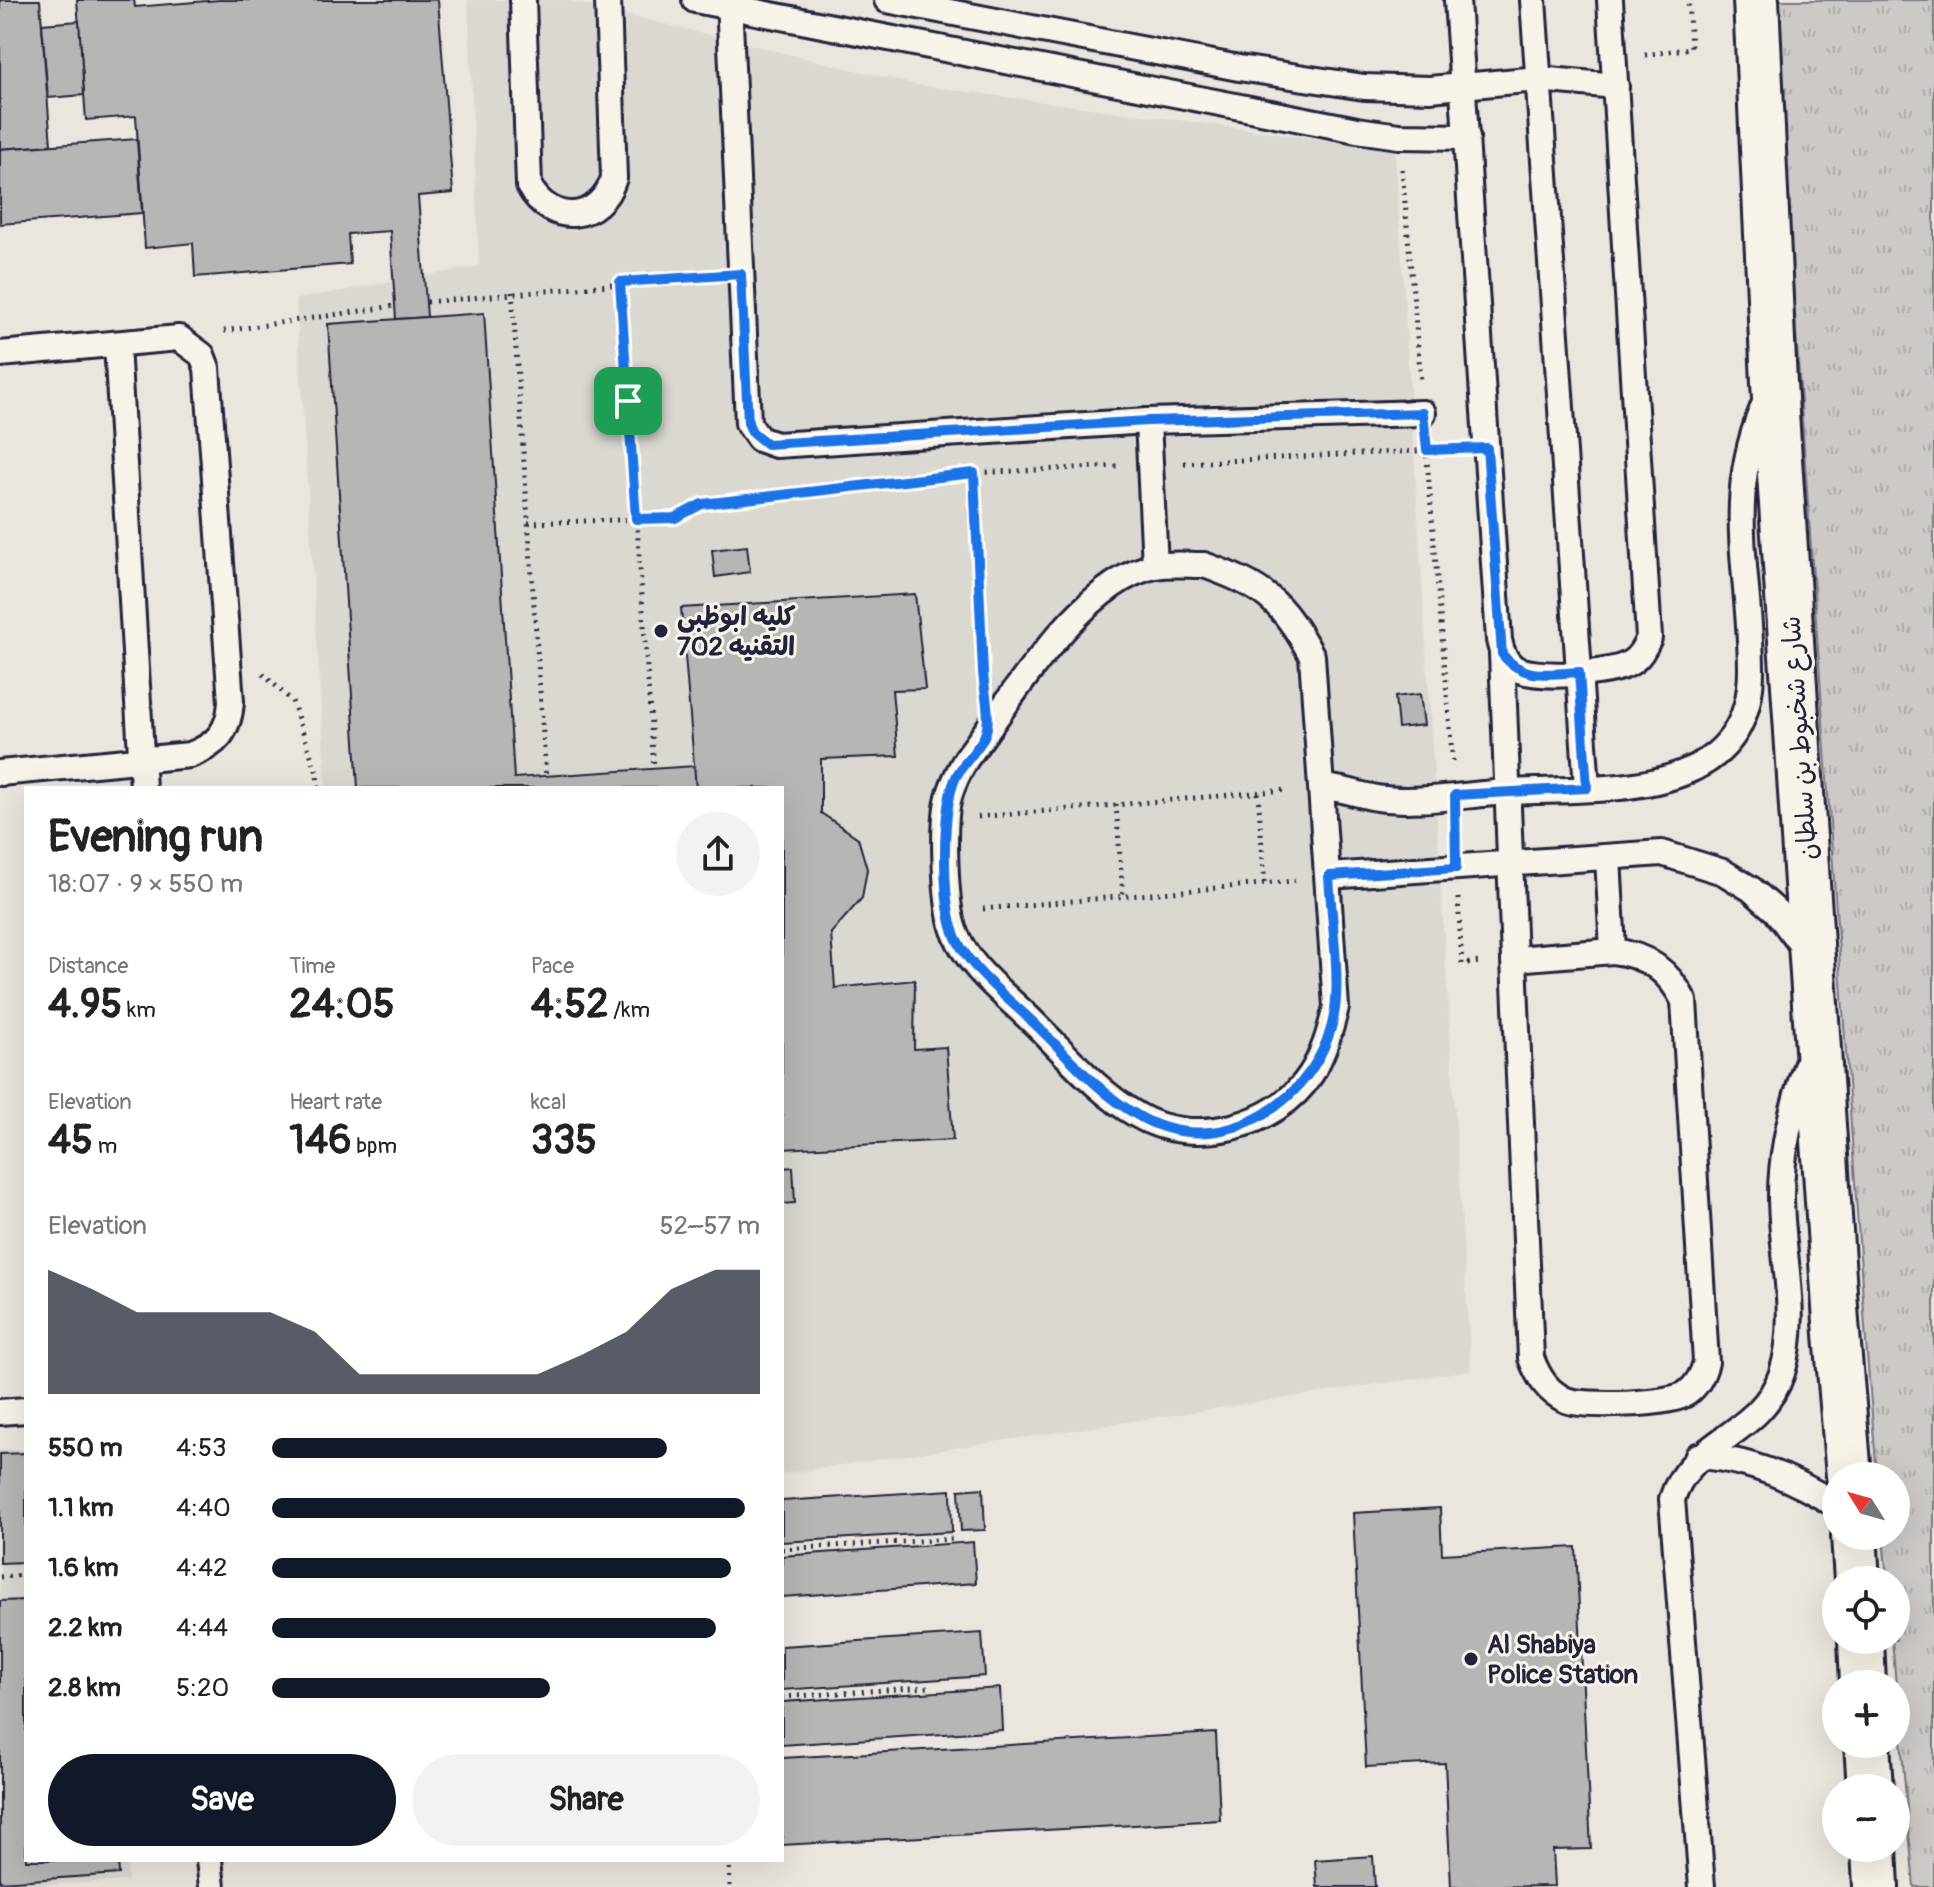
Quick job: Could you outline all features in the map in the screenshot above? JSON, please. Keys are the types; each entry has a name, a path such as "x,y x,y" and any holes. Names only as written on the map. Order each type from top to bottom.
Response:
{"main road":[{"name":"شارع شخبوط بن سلطان","path":"1756,0 1774,383 1848,1462"},
{"path":"1875,1862 1876,1887"}],"lane":[{"path":"523,0 529,186 547,209 575,215 601,204 614,178 608,0"},
{"path":"695,0 729,3 1231,107 1399,136 1467,137"},
{"path":"887,0 1239,68 1364,87 1464,87 1538,79 1616,86"},
{"path":"1457,0 1502,654 1509,792 1514,959 1531,1358 1549,1390 1565,1399 1583,1404 1674,1400 1695,1386 1706,1362 1684,1001 1664,971 1632,953 1613,951 1514,959"},
{"path":"1533,0 1587,788"},
{"path":"1502,654 1511,666 1523,672 1617,669 1631,663 1642,652 1651,624 1610,0"},
{"path":"729,3 748,423 752,432 767,444 1148,421 1423,413"},
{"path":"1231,107 1239,68"},
{"path":"0,354 179,338 202,355 207,368 231,702 230,720 221,737 207,749 190,755 0,773"},
{"path":"117,345 143,786"},
{"path":"1323,787 1394,799 1587,788 1653,784 1679,777 1704,764 1724,746 1739,723 1749,697 1751,670 1740,528 1742,478 1753,428 1774,383"},
{"path":"1148,421 1155,566"},
{"path":"1204,565 1250,581 1288,613 1312,656 1336,1007 1327,1044 1309,1077 1283,1104 1249,1123 1212,1131 1175,1129 1139,1117 1108,1095 971,959 953,928 950,911 945,819 955,778 1076,614 1112,583 1155,566 1204,565"},
{"path":"1329,876 1662,853 1723,872 1776,911 1815,965"},
{"path":"1608,857 1613,951"},
{"path":"1702,1887 1672,1499 1681,1476 1698,1456 1748,1423 1768,1402 1781,1376 1788,1349 1789,1321 1781,1195 1786,1140 1799,1086 1817,1033"},
{"path":"0,1412 24,1410"},
{"path":"1698,1456 1726,1458 1753,1466 1822,1498"},
{"path":"209,1862 212,1887"}],"path":[{"path":"1399,136 1455,795"},
{"path":"427,302 620,282 741,274"},
{"path":"620,282 654,769"},
{"path":"512,292 546,777"},
{"path":"179,338 395,306"},
{"path":"528,523 675,518 702,504 974,473 1487,448"},
{"path":"974,473 986,733"},
{"path":"227,642 292,701 317,773 318,786"},
{"path":"945,819 1323,787"},
{"path":"1258,793 1265,886"},
{"path":"1116,804 1123,896"},
{"path":"1456,868 1462,964"},
{"path":"950,911 1265,886 1329,876"},
{"path":"784,1549 953,1539"},
{"path":"0,1577 24,1575"},
{"path":"784,1697 928,1687"},
{"path":"729,1862 730,1887"}],"shaded area":[{"path":"468,0 565,0 917,85 1395,149 1471,1370 784,1474 784,786 326,786 296,299 479,266"},
{"path":"24,1449 24,1862 127,1862 128,1881 0,1887 0,1450"}],"green space":[{"path":"1773,0 1934,0 1934,1887 1914,1887 1910,1842 1910,1774 1904,1774 1903,1758 1910,1758 1910,1670 1895,1670 1893,1654 1910,1654 1910,1566 1886,1566 1884,1550 1910,1550 1910,1462 1876,1462"}],"building":[{"path":"0,0 40,0 51,145 0,149"},
{"path":"77,0 134,0 135,7 219,0 438,0 453,193 418,196 427,317 396,319 390,231 348,234 350,264 195,277 193,243 145,248 136,116 86,120"},
{"path":"79,21 84,95 48,98 42,24"},
{"path":"137,139 142,213 0,224 0,149"},
{"path":"484,313 514,778 695,766 696,786 358,786 328,324"},
{"path":"747,546 750,572 715,577 712,550"},
{"path":"915,594 925,689 892,690 898,756 821,759 821,813 858,838 867,869 862,898 831,933 835,988 915,980 914,1049 946,1047 953,1140 784,1149 784,786 696,786 681,608"},
{"path":"1420,694 1424,725 1398,728 1395,697"},
{"path":"793,1167 795,1203 784,1204 784,1168"},
{"path":"24,1453 24,1562 0,1563 0,1454"},
{"path":"983,1488 985,1530 961,1531 959,1490"},
{"path":"951,1490 952,1532 784,1542 784,1501"},
{"name":"Al Shabiya Police Station","path":"1440,1508 1442,1554 1576,1547 1591,1849 1553,1850 1555,1886 1451,1887 1445,1763 1366,1767 1353,1513"},
{"path":"973,1542 976,1583 784,1597 784,1556"},
{"path":"24,1600 24,1862 118,1862 119,1874 0,1882 0,1601"},
{"path":"982,1633 985,1676 784,1690 784,1646"},
{"path":"1000,1688 1002,1730 784,1745 784,1702"},
{"path":"1216,1733 1220,1820 784,1845 784,1758"},
{"path":"1373,1856 1375,1887 1317,1887 1315,1860"}],"place":[{"name":"كليه ابوظبي التقنيه 702","path":"661,631"},
{"name":"Al Shabiya Police Station","path":"1471,1659"}],"route":[{"path":"741,274 748,423 752,432 767,444 1148,421 1423,413 1427,450 1487,448 1502,654 1511,666 1523,672 1579,672 1587,788 1455,795 1456,868 1329,876 1336,1007 1327,1044 1309,1077 1283,1104 1249,1123 1212,1131 1175,1129 1139,1117 1108,1095 985,974 960,944 953,928 945,819 955,778 986,733 974,473 702,504 675,518 636,519 628,401 620,282 741,274"}]}
